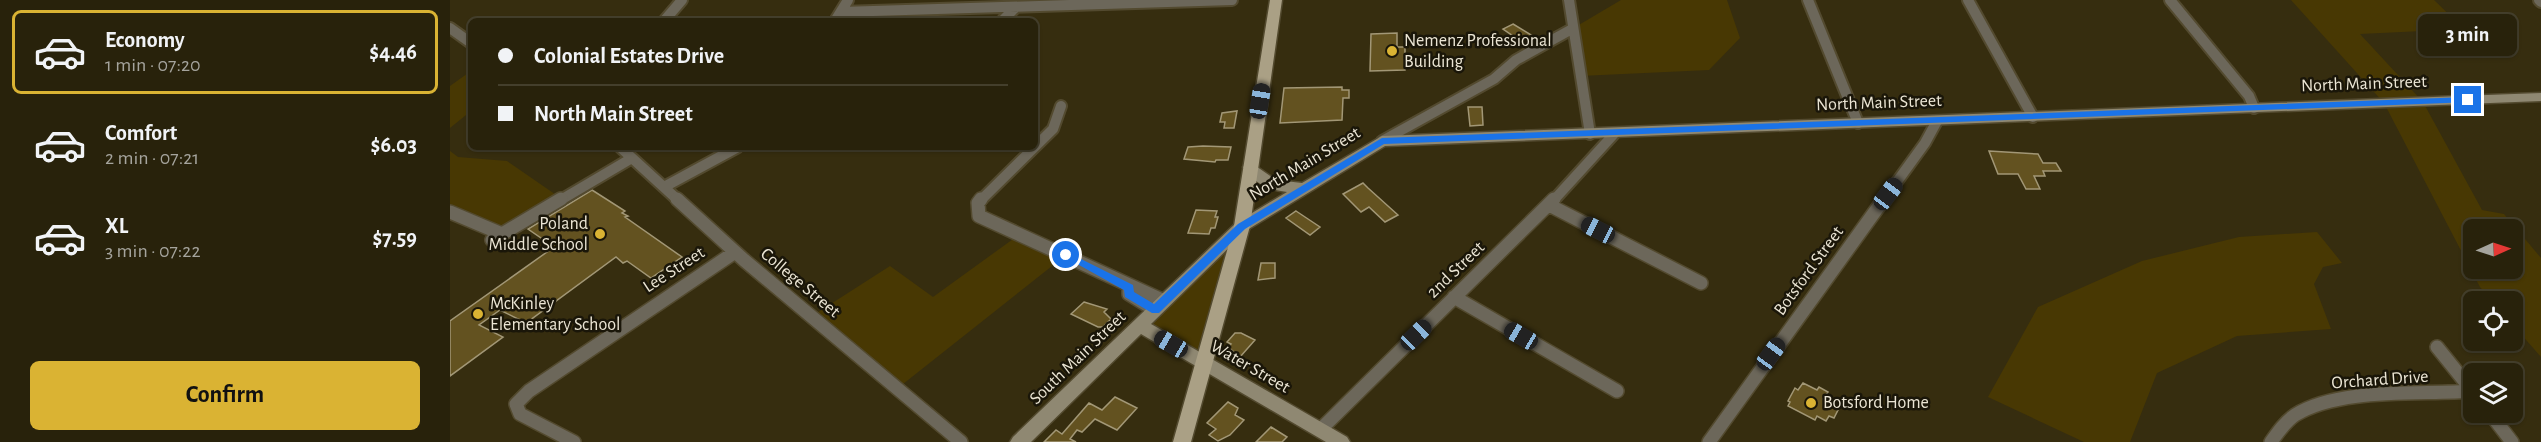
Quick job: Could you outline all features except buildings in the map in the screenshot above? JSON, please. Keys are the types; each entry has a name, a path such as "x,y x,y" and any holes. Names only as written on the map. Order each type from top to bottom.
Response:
{"main road":[{"path":"1182,442 1242,226 1276,0"},
{"name":"North Main Street","path":"1242,226 1382,141 1614,134 2541,97"},
{"path":"1250,167 1259,179 1271,186 1304,187"},
{"name":"South Main Street","path":"1019,442 1242,226"},
{"name":"Water Street","path":"1139,325 1341,442"}],"street":[{"path":"667,18 682,0"},
{"path":"838,17 848,0"},
{"path":"838,17 1016,7 1232,0"},
{"path":"1569,0 1590,134"},
{"path":"1808,0 1858,123"},
{"path":"1968,0 2033,117"},
{"path":"2170,0 2198,36 2202,46 2241,96 2254,108"},
{"path":"1005,18 1016,7"},
{"path":"450,28 468,41"},
{"path":"1382,141 1494,78 1516,60 1572,29"},
{"path":"1038,143 1053,129 1061,106"},
{"name":"Botsford Street","path":"1708,442 1925,143 1937,121"},
{"name":"2nd Street","path":"1320,430 1549,205 1614,134"},
{"name":"College Street","path":"623,150 731,245 735,252 961,442"},
{"path":"664,187 732,150"},
{"path":"1031,150 987,191 978,203 979,216 1042,244 1129,288 1129,294 1160,306"},
{"path":"450,212 497,237 632,158"},
{"path":"1549,205 1701,283"},
{"name":"Lee Street","path":"574,442 520,414 516,404 530,391 634,318 735,252"},
{"path":"1454,297 1617,391"},
{"path":"2437,347 2463,380"},
{"name":"Orchard Drive","path":"2271,442 2280,427 2293,415 2314,405 2348,398 2463,392"},
{"path":"2497,423 2512,442"}],"shaded area":[{"path":"1621,0 1727,0 1740,38 1709,70 1580,76 1572,29"},
{"path":"2291,0 2434,0 2464,29 2360,34 2423,102 2482,210 2504,214 2508,219 2463,219 2463,254 2384,103"},
{"path":"468,73 468,113 450,128 450,86"},
{"path":"450,151 458,157 507,161 562,199 502,234 450,212"},
{"path":"1242,226 1204,362 1139,325"},
{"path":"2317,232 2342,263 2323,267 2314,284 2331,329 2237,336 2157,373 2130,442 2084,442 1988,397 2038,307 2142,261 2239,237"},
{"path":"1020,234 1066,255 898,388 812,316 890,266 933,297"},
{"path":"2523,237 2541,258 2541,357 2523,336 2523,291 2483,291 2476,279 2523,279"}],"place":[{"name":"Nemenz Professional Building","path":"1392,51"},
{"name":"Poland Middle School","path":"600,234"},
{"name":"McKinley Elementary School","path":"478,314"},
{"name":"Botsford Home","path":"1811,403"}],"route":[{"path":"1066,255 1129,288 1129,294 1155,310 1242,226 1276,203 1382,141 2468,100"}]}
